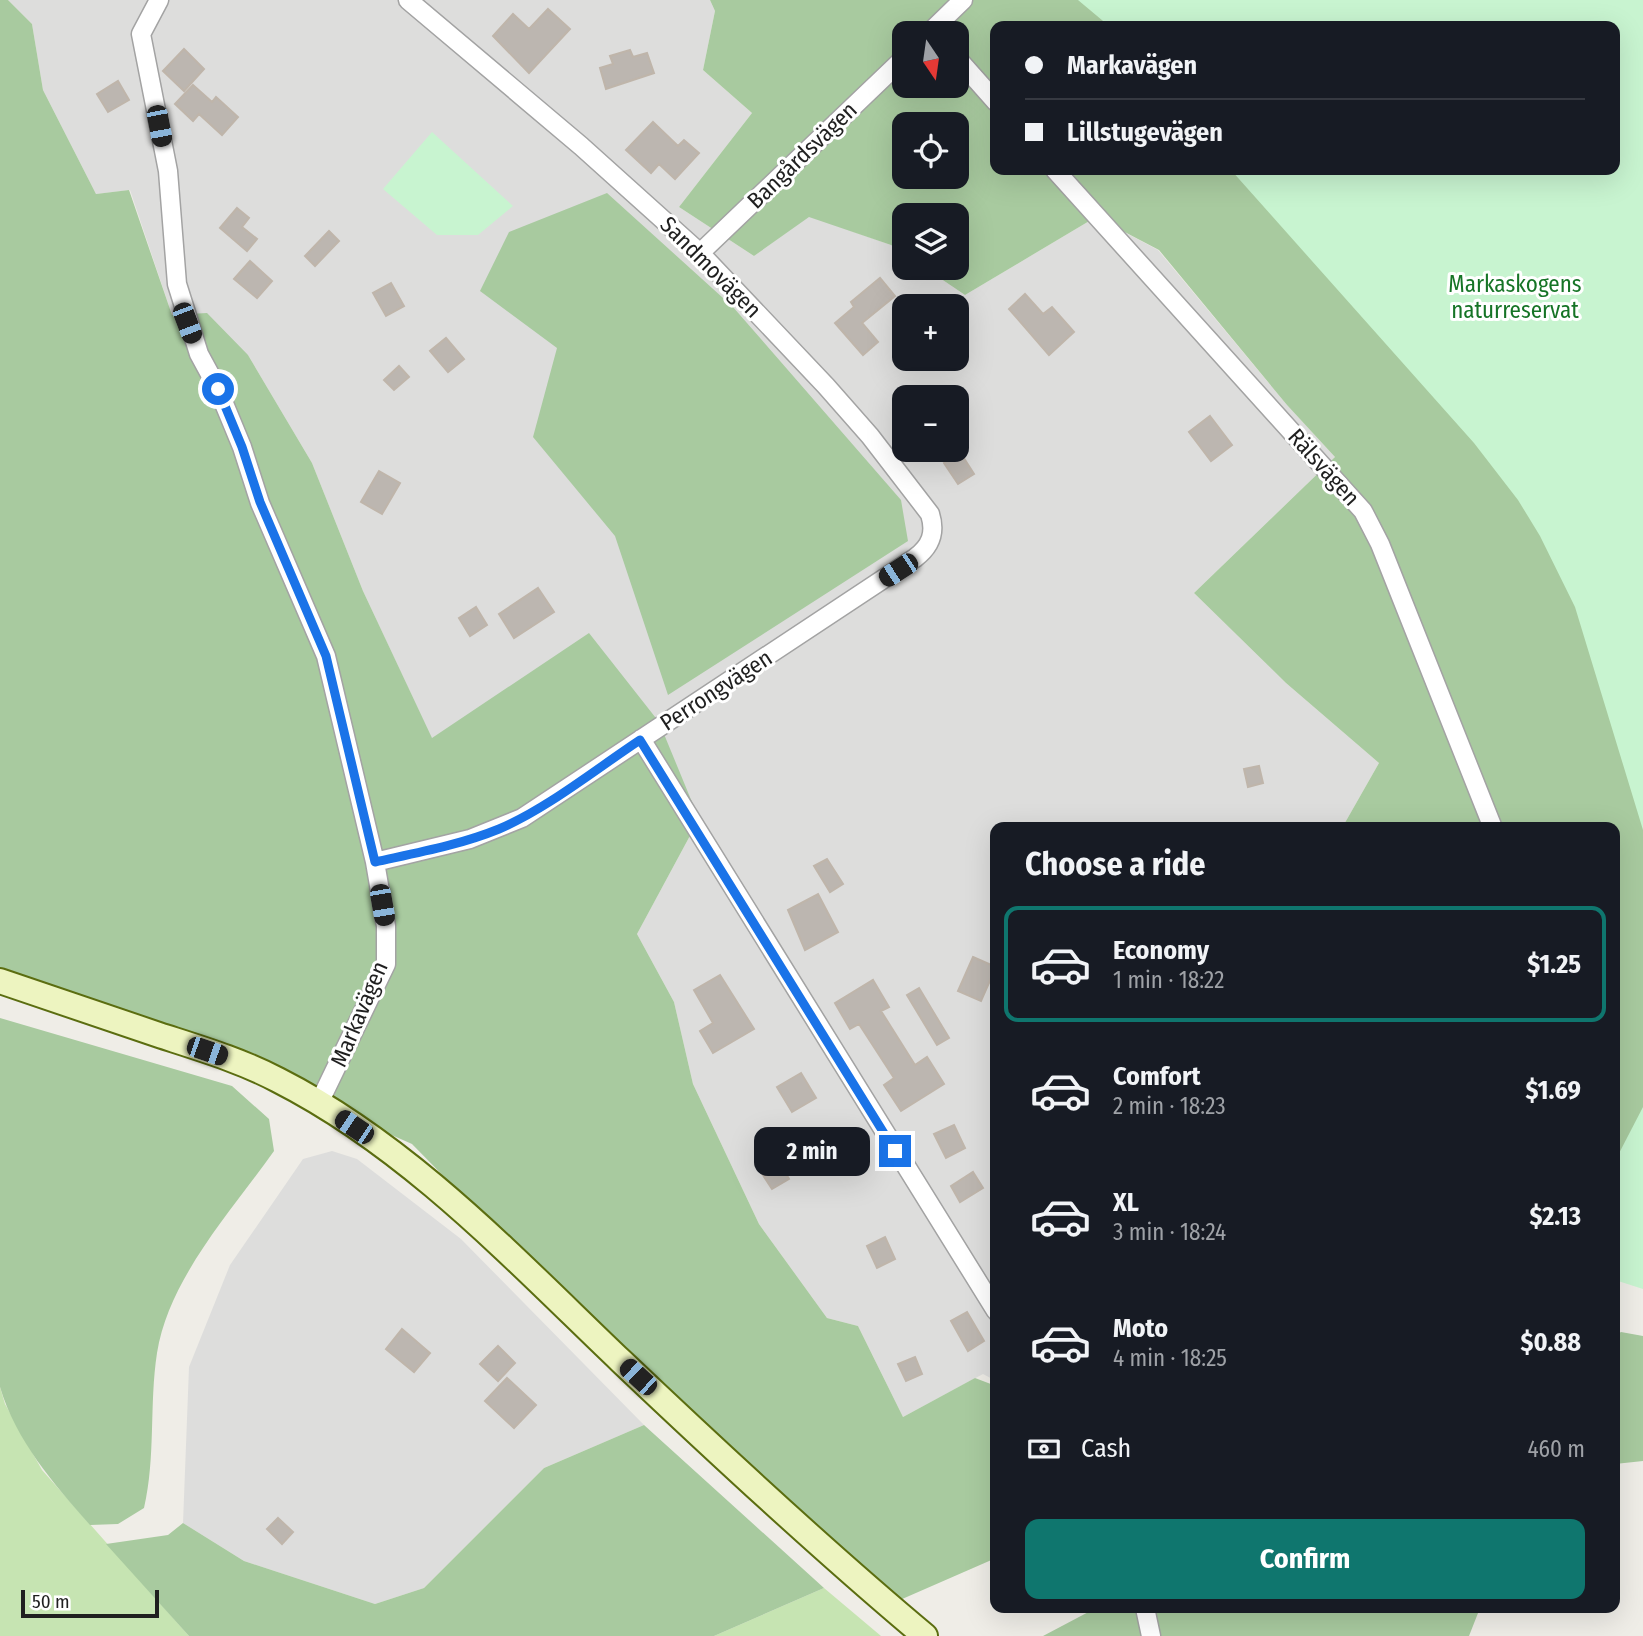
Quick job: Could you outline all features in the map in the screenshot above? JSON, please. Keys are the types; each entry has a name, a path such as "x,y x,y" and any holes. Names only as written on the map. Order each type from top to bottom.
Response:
{"street":[{"name":"Markavägen","path":"159,0 141,34 168,171 177,284 199,354 232,424 260,502 326,656 375,862 386,926 386,964 319,1103"},
{"name":"Sandmovägen","path":"408,0 582,146 700,253 870,436 930,514 934,525 926,550 898,570"},
{"path":"943,21 963,0"},
{"name":"Bangårdsvägen","path":"700,253 892,69"},
{"path":"970,73 990,95"},
{"name":"Rälsvägen","path":"1060,175 1363,510 1380,544 1491,822"},
{"name":"Perrongvägen","path":"375,862 470,839 522,818 898,570"},
{"path":"640,740 990,1301"},
{"path":"0,981 232,1059 277,1079 319,1103 371,1139 448,1198 754,1486 925,1636"},
{"path":"1146,1613 1150,1636"}],"shaded area":[{"path":"8,0 710,0 715,11 703,70 752,113 679,207 754,256 809,216 892,246 892,280 943,280 964,294 892,294 892,371 969,371 969,294 967,294 1096,217 1158,250 1287,405 1335,457 1194,593 1286,683 1379,763 1345,822 990,822 990,1378 983,1374 903,1417 858,1326 827,1318 759,1224 693,1084 674,1002 637,934 699,819 589,634 432,739 363,591 312,463 248,355 172,315 130,190 96,194 43,90 32,24"},
{"path":"332,1151 357,1159 461,1239 644,1425 544,1468 424,1588 375,1604 244,1561 183,1523 189,1367 230,1265 303,1159"}],"green space":[{"path":"0,0 8,0 32,24 43,90 96,194 129,190 172,315 207,313 248,355 312,463 363,591 432,738 589,633 659,722 699,819 637,934 674,1002 693,1084 759,1224 827,1318 858,1326 903,1417 975,1378 990,1384 990,1561 893,1603 569,1304 412,1144 319,1103 0,978"},
{"path":"710,0 1643,0 1643,1249 1620,1245 1620,822 1345,822 1379,763 1286,683 1194,593 1335,457 1287,405 1159,250 1096,217 967,294 943,280 969,280 969,203 892,203 892,246 809,217 754,256 679,207 752,113 703,70 715,11"},
{"name":"Markaskogens naturreservat","path":"1078,0 1643,0 1643,830 1575,607 1540,536 1518,500 1474,443 1235,175 1620,175 1620,21 1103,21"},
{"path":"432,132 513,206 478,235 437,235 383,189"},
{"path":"607,193 733,307 901,500 908,541 668,695 615,536 533,437 557,348 480,291 509,232"},
{"path":"0,1018 232,1086 269,1119 274,1151 221,1222 174,1298 157,1353 150,1470 144,1508 118,1524 90,1525 76,1510 26,1444 0,1387"},
{"path":"1643,1107 1643,1289 1620,1282 1620,1151"},
{"path":"1620,1333 1643,1336 1643,1461 1620,1463"},
{"path":"0,1387 5,1404 42,1470 189,1636 0,1636"},
{"path":"644,1425 824,1588 714,1636 189,1636 106,1544 168,1535 183,1523 244,1561 375,1604 424,1588 544,1468"},
{"path":"824,1588 881,1636 714,1636"},
{"path":"1087,1613 1478,1613 1469,1636 1043,1636"}],"building":[{"path":"548,9 570,29 529,73 493,36 513,14 529,29"},
{"path":"184,49 204,69 184,91 163,71"},
{"path":"630,50 633,57 647,53 654,73 606,89 600,68 613,64 610,56"},
{"path":"118,81 129,100 108,112 97,94"},
{"path":"193,85 212,102 216,97 238,117 222,135 199,114 193,121 175,104"},
{"path":"653,122 678,146 684,140 699,153 675,179 659,164 651,173 626,150"},
{"path":"237,208 249,218 242,227 257,239 247,251 220,228"},
{"path":"329,231 339,241 315,266 305,256"},
{"path":"250,261 272,281 257,298 234,279"},
{"path":"880,278 893,294 892,298 862,323 878,342 863,355 835,323 854,307 851,302"},
{"path":"391,283 404,306 386,316 373,293"},
{"path":"1025,294 1043,314 1052,307 1074,332 1049,355 1009,309"},
{"path":"446,338 464,359 448,372 430,351"},
{"path":"399,366 409,377 394,390 384,380"},
{"path":"1210,416 1232,445 1211,461 1189,432"},
{"path":"966,462 974,474 958,484 944,463"},
{"path":"379,471 400,483 382,514 361,502"},
{"path":"538,588 554,612 514,638 499,614"},
{"path":"476,607 487,625 470,636 459,618"},
{"path":"1259,766 1263,783 1248,787 1244,769"},
{"path":"827,859 843,884 830,892 814,866"},
{"path":"818,894 838,932 805,950 788,910"},
{"path":"973,957 990,964 990,981 981,1001 958,991"},
{"path":"720,975 754,1029 713,1053 700,1031 713,1023 694,990"},
{"path":"873,980 889,1007 881,1011 915,1065 927,1057 944,1084 901,1111 884,1085 894,1078 859,1024 850,1029 835,1003"},
{"path":"919,988 949,1038 937,1045 907,995"},
{"path":"801,1073 816,1098 792,1112 777,1087"},
{"path":"954,1125 965,1148 946,1158 934,1134"},
{"path":"779,1162 789,1179 772,1189 761,1172"},
{"path":"973,1172 983,1188 960,1202 951,1186"},
{"path":"885,1237 895,1259 877,1268 867,1246"},
{"path":"967,1312 984,1341 968,1351 951,1321"},
{"path":"402,1329 430,1353 414,1372 386,1349"},
{"path":"498,1346 515,1363 498,1381 480,1364"},
{"path":"915,1357 922,1374 906,1381 898,1364"},
{"path":"507,1378 536,1405 514,1428 485,1401"},
{"path":"278,1518 293,1532 282,1544 267,1529"}],"route":[{"path":"218,389 242,447 260,502 326,656 375,862 470,839 522,818 640,740 895,1151"}]}
